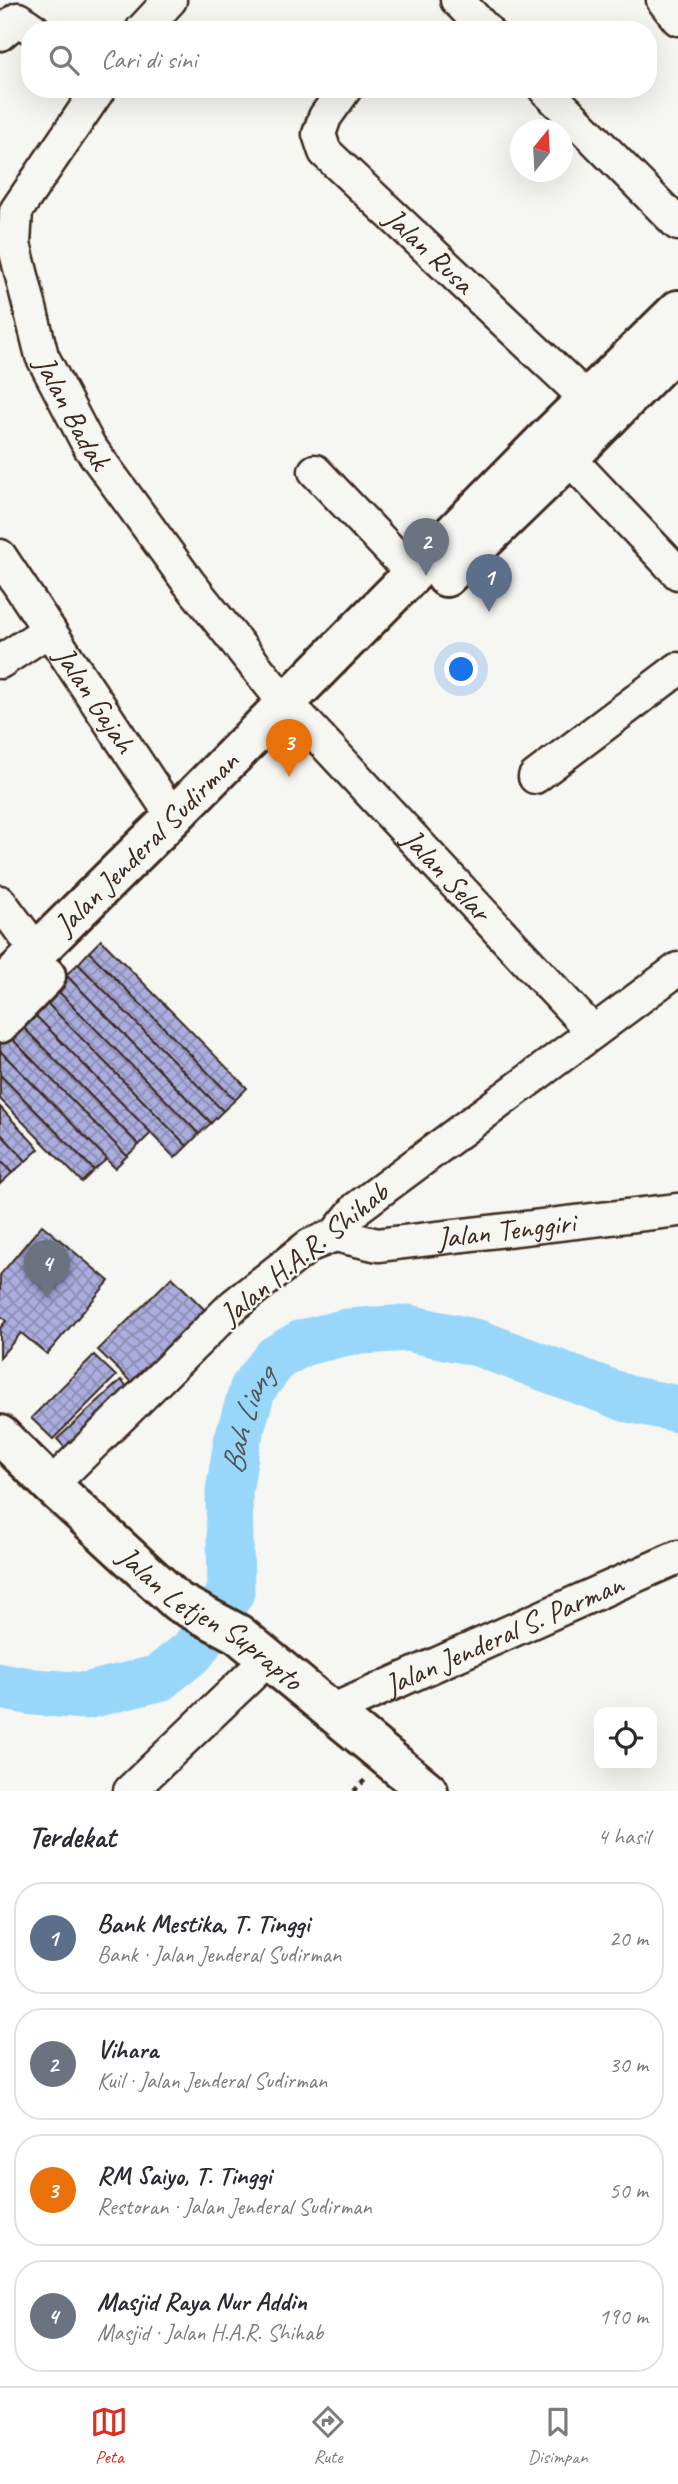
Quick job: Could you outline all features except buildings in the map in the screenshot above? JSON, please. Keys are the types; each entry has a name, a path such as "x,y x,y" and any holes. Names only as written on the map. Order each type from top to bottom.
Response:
{"main road":[{"name":"Jalan Jenderal Sudirman","path":"0,1023 293,711 414,574 678,310"},
{"name":"Jalan Jenderal Sudirman","path":"0,988 173,817 569,458 678,347"},
{"name":"Jalan Letjen Suprapto","path":"0,1435 178,1602 238,1634 428,1791"}],"street":[{"path":"150,21 170,0"},
{"path":"457,0 477,21"},
{"path":"663,0 678,19"},
{"name":"Jalan Badak","path":"93,98 16,211 14,244 42,356 89,446 190,583 293,711"},
{"name":"Jalan Rusa","path":"339,98 325,117 319,134 325,152 587,399"},
{"path":"554,98 678,224"},
{"path":"569,458 678,573"},
{"path":"315,471 414,574"},
{"path":"0,556 49,630"},
{"name":"Jalan Gajah","path":"0,662 49,630 173,817"},
{"path":"535,777 678,669"},
{"name":"Jalan Selar","path":"293,711 593,1032"},
{"path":"0,902 38,953"},
{"name":"Jalan H.A.R. Shihab","path":"51,1485 233,1305 310,1245 335,1235 357,1208 678,969"},
{"name":"Jalan Tenggiri","path":"335,1235 378,1245 678,1210"},
{"name":"Jalan Jenderal S. Parman","path":"331,1711 678,1557"},
{"path":"130,1791 268,1658"}],"path":[{"path":"354,1791 368,1777"}],"waterway":[{"name":"Bah Liang","path":"0,1686 85,1696 159,1678 193,1651 231,1592 229,1492 237,1442 253,1388 276,1358 302,1343 347,1332 408,1328 478,1343 628,1399 678,1409"}],"place":[{"name":"Vihara","path":"426,576"},
{"name":"Bank Mestika, T. Tinggi","path":"489,612"},
{"name":"RM Saiyo, T. Tinggi","path":"289,777"},
{"name":"Masjid Raya Nur Addin","path":"47,1298"}]}
